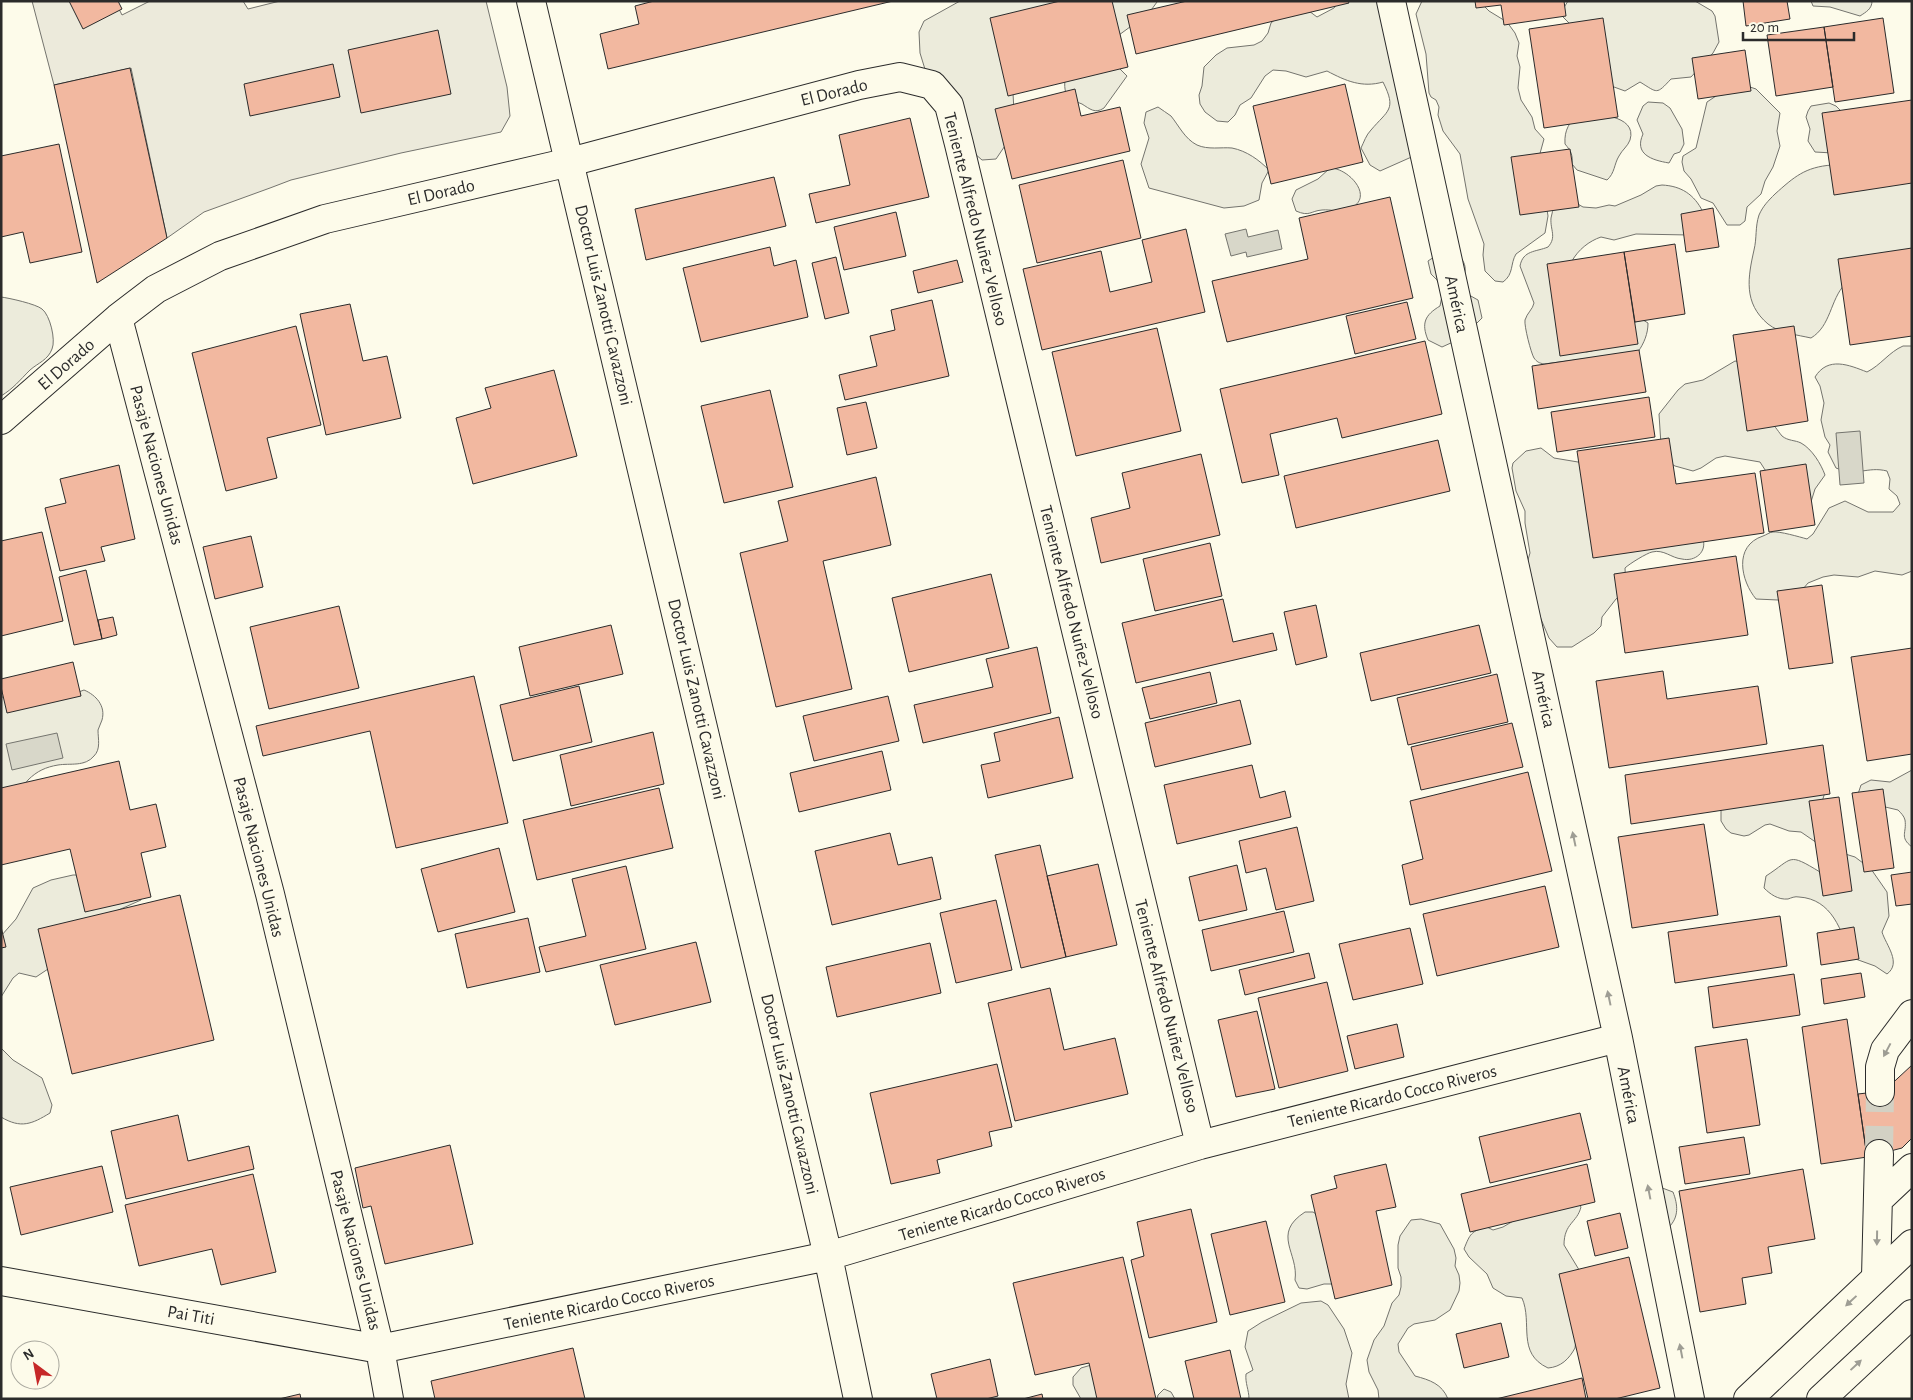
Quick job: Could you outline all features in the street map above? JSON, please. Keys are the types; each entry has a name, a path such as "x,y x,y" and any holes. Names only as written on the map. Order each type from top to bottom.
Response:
{"main road":[{"name":"Doctor Luis Zanotti Cavazzoni","path":"531,1 828,1256 858,1399"},
{"name":"América","path":"1391,1 1618,1038 1690,1399"},
{"name":"El Dorado","path":"1,420 118,318 156,288 220,256 325,219 570,162 859,85 900,77 932,86"},
{"name":"Teniente Alfredo Nuñez Velloso","path":"932,86 949,105 955,128 1200,1145"},
{"name":"Pasaje Naciones Unidas","path":"118,318 270,894 380,1349 389,1399"},
{"path":"1880,1092 1880,1066 1886,1050 1912,1014"},
{"name":"Teniente Ricardo Cocco Riveros","path":"380,1349 828,1256 1200,1145 1618,1038"},
{"path":"1876,1277 1879,1154"},
{"path":"1878,1200 1912,1168"},
{"path":"1748,1399 1912,1244"},
{"name":"Pai Titi","path":"1,1281 380,1349"},
{"path":"1821,1399 1912,1314"}],"shaded area":[{"path":"32,1 115,1 122,15 150,1 243,1 248,9 280,1 486,1 507,87 510,116 501,132 401,153 291,180 204,212 167,238 131,68 54,85"},
{"path":"960,1 1060,1 1013,93 1015,131 996,159 982,160 967,147 928,79 920,53 919,32 924,21"},
{"path":"1075,1 1157,2 1149,13 1119,35"},
{"path":"1339,1 1382,1 1425,151 1380,171 1370,165 1361,148 1368,134 1389,109 1389,98 1383,82 1361,84 1341,78 1327,71 1306,77 1286,71 1273,70 1265,76 1251,98 1240,105 1235,115 1228,122 1217,121 1205,112 1200,104 1199,95 1204,67 1216,55 1227,48 1254,45 1262,41 1268,33 1271,23 1278,17 1309,11 1317,17 1334,8"},
{"path":"1422,1 1479,1 1489,11 1507,22 1519,43 1517,56 1520,67 1518,88 1521,100 1532,117 1535,129 1544,139 1539,157 1548,216 1545,233 1516,254 1509,276 1503,282 1495,281 1485,271 1484,244 1468,199 1460,154 1443,131 1438,115 1439,107 1436,100 1429,93 1426,54 1416,14"},
{"path":"1568,1 1695,1 1712,11 1715,16 1719,42 1713,53 1691,77 1671,79 1657,91 1640,82 1625,91 1606,86 1570,24 1560,14"},
{"path":"1811,1 1872,1 1872,4 1860,16 1830,7 1813,6"},
{"path":"1067,65 1118,67 1127,76 1104,108 1095,111 1067,96 1065,79"},
{"path":"1750,87 1756,89 1780,113 1777,131 1780,146 1761,194 1747,207 1745,221 1740,225 1727,225 1713,203 1701,198 1691,179 1684,171 1683,156 1696,148 1707,102 1722,92"},
{"path":"1648,102 1663,103 1670,108 1682,129 1684,144 1680,152 1674,154 1669,163 1650,158 1641,147 1643,134 1637,120 1643,106"},
{"path":"1829,103 1836,106 1845,115 1833,153 1815,152 1808,141 1810,129 1806,117 1811,106"},
{"path":"1158,107 1171,116 1186,136 1197,145 1237,149 1252,156 1265,166 1269,170 1262,183 1259,200 1244,206 1224,208 1149,188 1141,164 1149,138 1144,123 1146,112"},
{"path":"1578,112 1613,117 1621,120 1631,131 1630,140 1617,159 1612,174 1607,180 1577,170 1572,164 1572,156 1565,144 1565,134"},
{"path":"1832,165 1912,174 1912,259 1845,284 1840,290 1823,327 1811,338 1778,330 1760,316 1754,307 1749,289 1750,270 1758,219 1766,204 1775,194 1800,174 1814,168"},
{"path":"1330,168 1345,173 1357,184 1360,198 1357,204 1342,211 1322,210 1307,214 1296,211 1292,199 1296,190 1318,179"},
{"path":"1656,186 1675,187 1686,192 1695,200 1703,212 1689,235 1636,234 1614,240 1601,237 1584,246 1572,261 1579,348 1586,352 1592,351 1631,323 1643,320 1648,323 1647,331 1644,342 1638,352 1544,364 1539,363 1531,351 1525,323 1534,303 1520,266 1527,254 1548,247 1551,243 1553,237 1551,218 1554,205 1576,203 1583,207 1596,208 1609,205 1615,206 1641,195"},
{"path":"1246,229 1248,237 1278,230 1282,249 1247,257 1246,252 1231,256 1225,234"},
{"path":"1434,257 1461,258 1465,266 1465,274 1460,290 1478,300 1482,318 1477,323 1471,324 1453,342 1442,347 1428,340 1425,329 1428,316 1440,306 1443,291 1431,274 1428,261"},
{"path":"1,297 28,303 42,309 50,322 53,345 48,356 1,396"},
{"path":"1903,346 1912,346 1912,571 1902,575 1875,571 1858,577 1834,575 1823,577 1808,583 1785,604 1778,600 1756,599 1747,583 1743,564 1747,548 1753,541 1773,532 1807,539 1813,534 1829,508 1845,501 1868,512 1893,512 1900,504 1897,496 1889,489 1890,479 1887,471 1850,472 1836,468 1828,452 1830,445 1825,437 1821,420 1824,403 1820,386 1815,377 1820,370 1832,364 1846,365 1867,372"},
{"path":"1735,361 1745,363 1768,421 1784,438 1799,442 1805,446 1816,457 1821,466 1825,475 1815,489 1810,505 1769,476 1760,462 1725,456 1716,458 1693,471 1668,462 1661,445 1659,414 1685,384 1703,380"},
{"path":"1860,431 1864,483 1840,485 1836,433"},
{"path":"1541,448 1554,458 1584,463 1703,539 1704,544 1702,552 1691,559 1678,558 1656,551 1646,554 1627,566 1625,568 1626,591 1616,599 1602,617 1601,626 1594,633 1572,647 1557,647 1549,638 1538,612 1527,563 1530,553 1525,511 1516,491 1512,468 1513,463 1526,451"},
{"path":"84,690 96,698 103,710 98,730 98,750 86,762 46,768 28,780 18,794 1,843 1,697 60,699"},
{"path":"57,733 63,758 12,770 6,744"},
{"path":"1912,770 1912,847 1908,844 1904,835 1905,820 1898,810 1881,806 1858,794 1861,785 1871,780 1890,782"},
{"path":"1825,792 1817,843 1801,832 1789,831 1770,824 1744,836 1731,833 1721,821 1721,808"},
{"path":"1842,853 1855,857 1871,869 1887,892 1889,916 1882,932 1892,954 1893,965 1887,974 1875,966 1850,957 1834,918 1820,904 1810,899 1798,897 1781,899 1764,888 1766,876 1791,860 1802,862 1820,872"},
{"path":"81,875 143,892 141,900 114,912 51,967 36,977 19,973 13,978 1,997 1,936 16,919 33,888 51,880"},
{"path":"1,1048 13,1060 42,1078 52,1105 50,1113 26,1124 15,1123 1,1117"},
{"path":"1657,1186 1673,1192 1675,1197 1676,1215 1669,1227"},
{"path":"1568,1189 1581,1207 1577,1217 1566,1232 1564,1245 1584,1278 1575,1348 1564,1362 1548,1368 1538,1362 1529,1346 1525,1308 1522,1298 1506,1296 1493,1288 1487,1274 1469,1257 1464,1249 1474,1232 1487,1227 1493,1230 1503,1227"},
{"path":"1305,1212 1313,1212 1327,1221 1339,1284 1324,1284 1307,1289 1299,1288 1295,1280 1295,1270 1288,1236 1295,1220"},
{"path":"1421,1219 1440,1224 1454,1249 1455,1266 1460,1283 1459,1291 1450,1310 1435,1320 1414,1324 1408,1328 1398,1344 1399,1352 1415,1376 1435,1383 1448,1399 1379,1399 1378,1390 1369,1372 1367,1360 1374,1340 1384,1326 1392,1303 1399,1295 1401,1287 1401,1277 1398,1268 1400,1236 1411,1220"},
{"path":"1321,1301 1328,1305 1344,1329 1352,1353 1346,1384 1349,1399 1249,1399 1246,1374 1253,1370 1245,1347 1248,1331 1301,1303"},
{"path":"1098,1363 1114,1399 1081,1399 1073,1385 1073,1377 1081,1368"},
{"path":"1164,1389 1171,1392 1175,1399 1157,1399"}],"building":[{"path":"69,1 118,1 122,9 83,29"},
{"path":"654,1 893,1 608,69 600,34 639,24 635,6"},
{"path":"1060,1 1112,1 1128,67 1008,96 990,18"},
{"path":"1187,1 1348,1 1349,3 1136,54 1127,15"},
{"path":"1475,1 1564,1 1566,16 1504,25 1501,5 1476,8"},
{"path":"1743,1 1787,1 1790,19 1746,26"},
{"path":"1603,18 1618,117 1544,128 1529,29"},
{"path":"1883,18 1894,93 1835,102 1824,27"},
{"path":"1824,27 1833,87 1776,96 1767,35"},
{"path":"438,30 451,94 361,113 348,50"},
{"path":"1745,50 1751,91 1698,99 1692,58"},
{"path":"333,64 340,97 250,116 244,84"},
{"path":"130,68 167,238 97,283 54,85"},
{"path":"1345,84 1363,162 1271,184 1253,106"},
{"path":"1075,89 1081,116 1120,107 1130,151 1012,179 995,109"},
{"path":"1912,100 1912,183 1834,195 1822,113"},
{"path":"910,118 929,197 816,223 809,194 850,185 839,135"},
{"path":"59,144 82,252 30,263 23,232 1,237 1,156"},
{"path":"1570,149 1579,207 1520,215 1511,157"},
{"path":"1123,160 1141,238 1037,263 1019,185"},
{"path":"774,177 786,226 646,260 635,209"},
{"path":"1390,197 1413,298 1227,342 1212,281 1308,259 1299,218"},
{"path":"1713,208 1719,247 1686,252 1681,214"},
{"path":"896,212 906,256 844,270 834,227"},
{"path":"1186,229 1205,312 1042,350 1023,269 1101,251 1110,292 1152,282 1142,240"},
{"path":"1675,244 1685,314 1635,322 1624,252"},
{"path":"770,247 774,266 796,260 808,317 701,342 683,268"},
{"path":"1912,248 1912,336 1850,345 1838,259"},
{"path":"1624,252 1638,344 1560,356 1547,264"},
{"path":"836,257 849,313 825,319 812,263"},
{"path":"957,260 963,282 918,293 913,271"},
{"path":"932,300 949,376 845,400 839,375 877,366 870,336 895,330 891,310"},
{"path":"1407,302 1416,339 1355,354 1346,316"},
{"path":"350,304 363,361 387,356 401,418 326,435 300,314"},
{"path":"296,326 321,425 267,438 277,478 226,491 192,353"},
{"path":"1794,326 1808,421 1747,431 1733,335"},
{"path":"1157,328 1181,431 1076,456 1052,352"},
{"path":"1425,341 1442,414 1342,438 1337,418 1270,434 1279,475 1242,483 1220,389"},
{"path":"1639,350 1646,392 1538,409 1532,366"},
{"path":"554,370 577,456 473,484 456,418 491,408 485,388"},
{"path":"770,390 793,487 724,503 701,406"},
{"path":"1649,397 1655,437 1557,452 1551,412"},
{"path":"866,402 877,448 847,455 837,408"},
{"path":"1669,438 1676,484 1755,473 1764,533 1593,558 1577,451"},
{"path":"1438,440 1450,491 1296,528 1284,476"},
{"path":"1201,454 1220,535 1101,563 1091,518 1130,508 1122,473"},
{"path":"1806,464 1815,525 1769,532 1760,471"},
{"path":"119,465 135,539 101,547 105,561 60,571 45,508 66,503 60,479"},
{"path":"876,477 891,545 823,561 852,689 776,707 740,553 788,541 778,501"},
{"path":"42,532 63,621 1,636 1,541"},
{"path":"251,536 263,587 215,599 203,547"},
{"path":"1210,543 1222,596 1155,611 1143,559"},
{"path":"1736,556 1748,635 1625,653 1614,574"},
{"path":"86,570 102,639 74,645 59,577"},
{"path":"991,574 1009,648 909,672 892,598"},
{"path":"1822,585 1833,663 1789,669 1777,591"},
{"path":"1223,599 1233,642 1273,633 1277,650 1136,683 1122,623"},
{"path":"1316,605 1327,657 1296,665 1284,612"},
{"path":"339,606 359,688 269,709 250,627"},
{"path":"113,617 117,635 102,639 98,620"},
{"path":"611,625 623,674 530,696 519,647"},
{"path":"1479,625 1491,673 1371,701 1360,653"},
{"path":"1037,647 1051,713 923,743 914,705 993,687 986,659"},
{"path":"1912,648 1912,754 1867,761 1851,657"},
{"path":"73,662 81,696 7,713 1,679"},
{"path":"1663,671 1667,699 1758,686 1767,744 1609,768 1596,681"},
{"path":"1210,672 1217,703 1150,719 1142,688"},
{"path":"1497,674 1508,722 1408,745 1397,698"},
{"path":"474,676 508,823 396,848 370,731 263,756 256,726"},
{"path":"579,686 592,742 513,761 500,705"},
{"path":"888,696 899,741 814,761 803,716"},
{"path":"1240,700 1251,744 1155,767 1145,723"},
{"path":"1059,717 1073,778 988,798 981,765 1000,761 994,733"},
{"path":"1512,723 1523,767 1421,790 1411,747"},
{"path":"653,732 664,784 571,806 560,755"},
{"path":"1823,745 1830,794 1631,824 1625,775"},
{"path":"882,751 891,790 799,812 790,773"},
{"path":"119,761 130,810 156,804 166,847 141,853 151,897 85,912 70,849 1,865 1,788"},
{"path":"1252,765 1260,798 1285,791 1291,817 1177,844 1164,785"},
{"path":"1528,772 1552,871 1410,905 1402,865 1423,859 1410,801"},
{"path":"659,788 673,848 537,880 523,820"},
{"path":"1883,789 1894,868 1864,872 1852,793"},
{"path":"1839,797 1852,891 1823,896 1809,801"},
{"path":"1704,824 1718,915 1632,928 1618,837"},
{"path":"1297,827 1314,901 1276,910 1266,868 1246,873 1239,841"},
{"path":"890,833 898,865 932,857 941,899 832,925 815,851"},
{"path":"1040,845 1066,957 1021,968 995,855"},
{"path":"499,848 515,912 438,932 421,869"},
{"path":"1098,864 1117,945 1066,957 1047,876"},
{"path":"1237,865 1247,910 1199,921 1189,877"},
{"path":"626,866 646,949 546,972 539,947 586,936 572,879"},
{"path":"1912,872 1912,904 1896,906 1891,875"},
{"path":"1545,886 1559,947 1437,976 1423,914"},
{"path":"180,895 214,1040 72,1074 38,929"},
{"path":"996,900 1012,970 956,983 940,913"},
{"path":"1284,911 1294,952 1211,971 1202,930"},
{"path":"1780,916 1787,966 1675,983 1668,932"},
{"path":"528,918 540,972 467,988 455,934"},
{"path":"1,927 6,947 1,948"},
{"path":"1854,927 1859,959 1821,965 1817,933"},
{"path":"1410,928 1423,984 1353,1000 1339,944"},
{"path":"696,942 711,1002 615,1025 600,965"},
{"path":"930,943 941,993 837,1017 826,967"},
{"path":"1309,953 1315,978 1245,995 1239,970"},
{"path":"1861,973 1865,997 1824,1004 1821,979"},
{"path":"1794,974 1800,1015 1713,1028 1708,987"},
{"path":"1327,982 1348,1071 1279,1088 1258,998"},
{"path":"1050,988 1064,1050 1115,1038 1128,1094 1015,1121 988,1003"},
{"path":"1257,1011 1275,1089 1236,1097 1218,1020"},
{"path":"1847,1019 1867,1157 1821,1164 1802,1027"},
{"path":"1397,1024 1404,1057 1355,1069 1347,1036"},
{"path":"1747,1039 1760,1125 1707,1133 1695,1047"},
{"path":"997,1064 1012,1127 989,1132 992,1146 937,1160 940,1173 891,1184 870,1093"},
{"path":"1912,1065 1912,1138 1902,1148 1867,1157 1858,1094 1884,1091"},
{"path":"1580,1113 1591,1159 1490,1183 1479,1137"},
{"path":"178,1115 188,1161 249,1146 254,1169 126,1199 111,1131"},
{"path":"1744,1137 1750,1174 1685,1184 1679,1147"},
{"path":"450,1145 473,1244 385,1264 371,1206 363,1208 355,1168"},
{"path":"1386,1164 1396,1207 1376,1211 1392,1285 1335,1299 1311,1195 1337,1188 1334,1176"},
{"path":"1587,1164 1595,1202 1470,1232 1461,1194"},
{"path":"102,1166 113,1212 21,1235 10,1187"},
{"path":"1803,1169 1815,1239 1768,1247 1772,1273 1742,1278 1746,1304 1700,1312 1679,1191"},
{"path":"253,1174 276,1272 221,1285 212,1249 139,1266 125,1205"},
{"path":"1191,1209 1217,1322 1149,1338 1131,1260 1144,1256 1137,1222"},
{"path":"1620,1213 1628,1248 1595,1256 1587,1221"},
{"path":"1266,1221 1285,1302 1230,1315 1211,1234"},
{"path":"1123,1257 1156,1399 1097,1399 1089,1363 1035,1375 1013,1283"},
{"path":"1629,1257 1660,1388 1615,1399 1588,1399 1559,1274"},
{"path":"1501,1323 1509,1357 1464,1368 1456,1334"},
{"path":"573,1348 585,1399 435,1399 431,1381"},
{"path":"1230,1350 1241,1399 1194,1399 1185,1361"},
{"path":"990,1359 998,1396 986,1399 937,1399 931,1374"},
{"path":"1582,1378 1586,1399 1496,1399"},
{"path":"300,1394 301,1399 279,1399"},
{"path":"1042,1394 1043,1399 1023,1399"}],"tunnel":[{"path":"1879,1154 1880,1092"}]}
